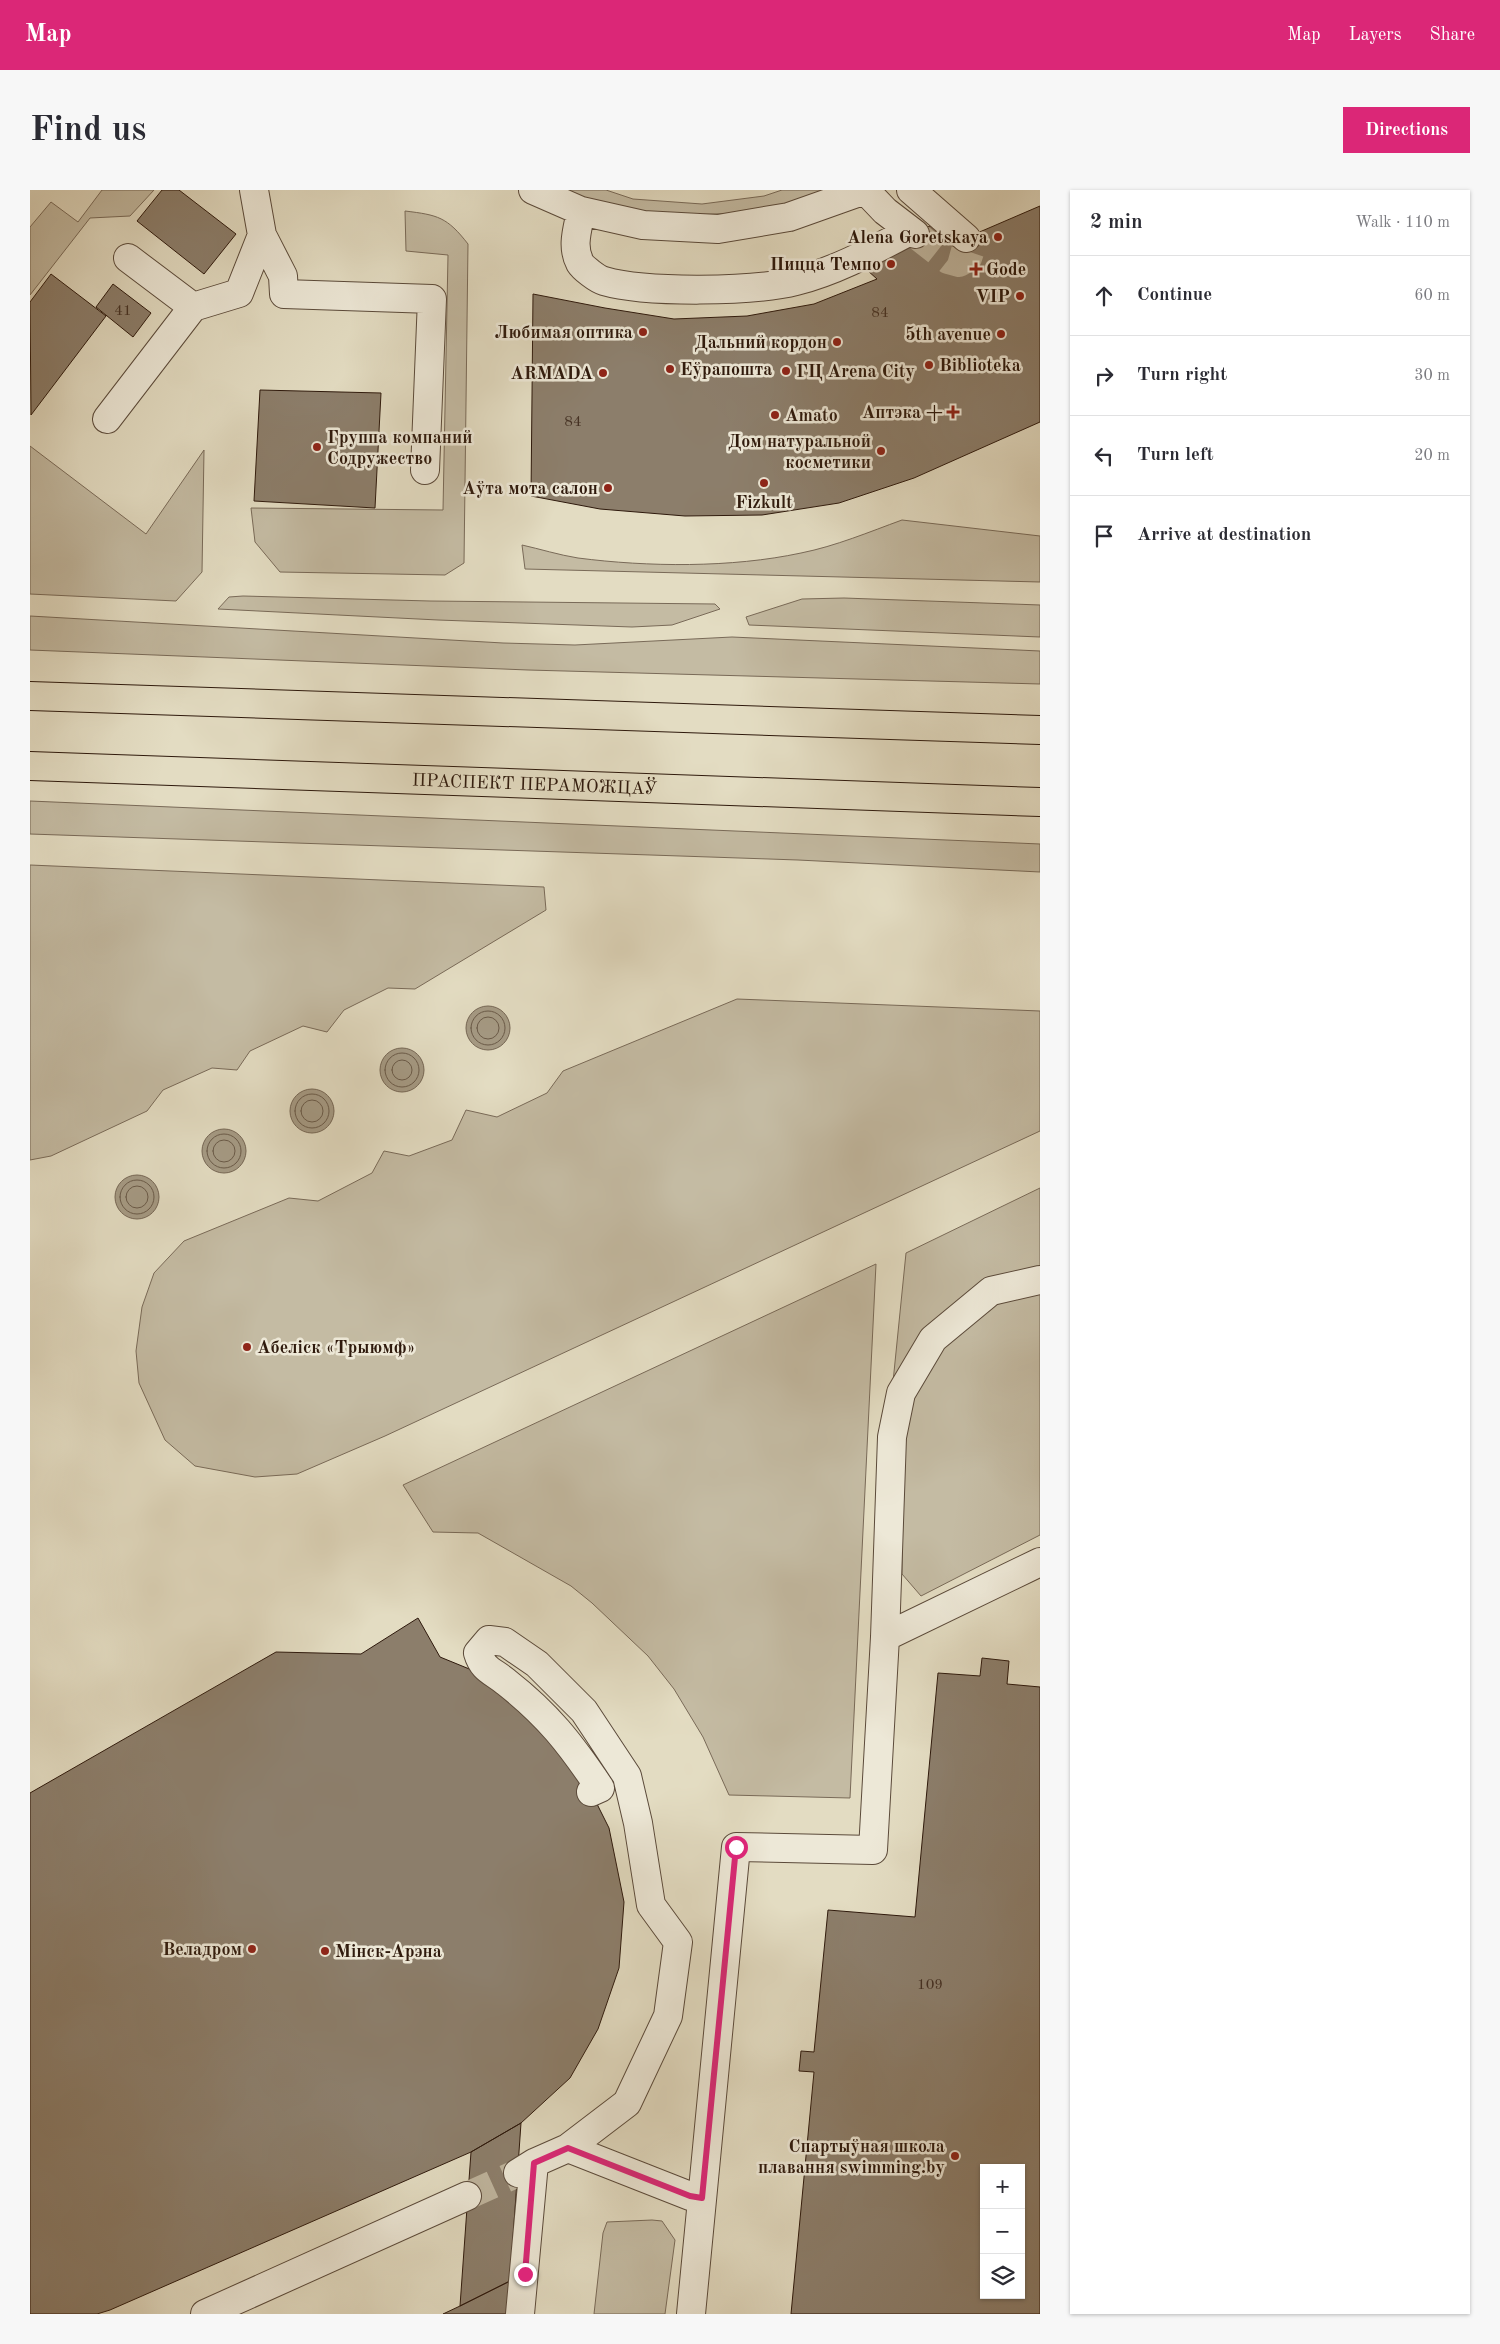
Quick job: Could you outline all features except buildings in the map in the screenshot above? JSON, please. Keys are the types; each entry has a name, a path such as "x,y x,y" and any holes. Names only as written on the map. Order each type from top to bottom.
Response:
{"main road":[{"path":"30,696 1040,730"},
{"name":"ПРАСПЕКТ ПЕРАМОЖЦАЎ","path":"30,766 1040,802"}],"street":[{"path":"254,190 262,235 283,276 284,294 432,299 425,470"},
{"path":"533,190 581,211 643,225 718,228 789,217 865,190 885,211 913,232 852,261 795,282 735,289 648,288 602,280 580,264 575,244 581,211"},
{"path":"911,190 966,238"},
{"path":"107,419 193,307 239,293 262,235"},
{"path":"128,258 193,307"},
{"path":"691,2314 736,1847 873,1850 885,1637 892,1437 900,1393 933,1340 991,1291 1040,1280"},
{"path":"885,1637 1040,1562"},
{"path":"520,2314 526,2168 568,2148 627,2103 668,2016 678,1942 651,1905 638,1824 627,1776 584,1711 537,1664 505,1642 489,1640 478,1653 481,1664 536,1706 563,1735 600,1788 591,1792"},
{"path":"568,2148 690,2196 702,2198"},
{"path":"205,2314 467,2196"}],"shaded area":[{"path":"102,190 154,190 130,216 90,218 30,295 30,227 51,202 78,222"},
{"path":"562,190 606,190 633,199 702,204 764,196 782,190 831,190 809,199 748,213 651,216 613,211"},
{"path":"405,211 426,214 441,219 454,228 468,244 464,563 445,575 280,572 255,542 251,508 443,510 448,255 406,251"},
{"path":"30,446 146,534 204,450 202,572 176,601 30,594"},
{"path":"902,520 1040,536 1040,582 525,569 522,545 571,557 605,561 661,564 718,564 774,558 827,547"},
{"path":"229,597 430,601 715,604 720,609 672,625 632,627 218,609"},
{"path":"844,598 1040,605 1040,637 749,625 746,617 802,599"},
{"path":"30,616 503,643 575,645 732,637 1040,651 1040,684 528,670 30,650"},
{"path":"30,801 1040,844 1040,872 798,860 30,834"},
{"path":"30,865 544,887 546,910 415,989 388,988 344,1010 327,1032 303,1026 250,1051 237,1070 212,1068 163,1090 147,1111 51,1156 30,1160"},
{"path":"737,999 1040,1011 1040,1131 385,1436 297,1474 255,1477 195,1466 165,1440 139,1383 136,1351 142,1307 154,1273 184,1241 289,1198 318,1201 372,1173 384,1151 409,1156 452,1140 466,1110 497,1117 547,1093 563,1071"},
{"path":"1040,1188 1040,1269 893,1382 906,1253"},
{"path":"876,1264 850,1798 729,1795 703,1737 674,1689 648,1656 592,1603 571,1586 478,1533 433,1532 403,1485"},
{"path":"1040,1292 1040,1535 921,1596 902,1574 903,1440 913,1395 944,1347 998,1302"},
{"path":"662,2221 675,2240 665,2314 594,2314 603,2233 607,2222"}],"water":[{"path":"484,1006 492,1006 504,1012 510,1028 504,1044 492,1050 484,1050 472,1044 466,1032 466,1024 472,1012"},
{"path":"402,1048 414,1052 420,1058 424,1070 420,1082 414,1088 402,1092 390,1088 384,1082 380,1070 384,1058 390,1052"},
{"path":"308,1089 316,1089 328,1095 334,1111 328,1127 316,1133 308,1133 296,1127 290,1115 290,1107 296,1095"},
{"path":"220,1129 228,1129 240,1135 246,1151 240,1167 228,1173 220,1173 208,1167 202,1155 202,1147 208,1135"},
{"path":"137,1175 149,1179 155,1185 159,1197 155,1209 149,1215 137,1219 125,1215 119,1209 115,1197 119,1185 125,1179"}],"tunnel":[{"path":"915,234 948,260 959,263 968,258 971,249 966,238"},
{"path":"467,2196 518,2173"}],"place":[{"name":"Alena Goretskaya","path":"998,237"},
{"name":"Пицца Темпо","path":"891,264"},
{"name":"Gode","path":"976,269"},
{"name":"VIP","path":"1020,296"},
{"name":"Любимая оптика","path":"643,332"},
{"name":"5th avenue","path":"1001,334"},
{"name":"Дальний кордон","path":"837,342"},
{"name":"Biblioteka","path":"929,365"},
{"name":"Еўрапошта","path":"670,369"},
{"name":"ГЦ Arena City","path":"786,371"},
{"name":"ARMADA","path":"603,373"},
{"name":"Аптэка +","path":"953,412"},
{"name":"Amato","path":"775,415"},
{"name":"Группа компаний Содружество","path":"317,447"},
{"name":"Дом натуральной косметики","path":"881,451"},
{"name":"Fizkult","path":"764,483"},
{"name":"Аўта мота салон","path":"608,488"},
{"name":"Абеліск «Трыюмф»","path":"247,1347"},
{"name":"Веладром","path":"252,1949"},
{"name":"Мінск-Арэна","path":"325,1951"},
{"name":"Спартыўная школа плавання swimming.by","path":"955,2156"}],"route":[{"path":"525,2274 534,2163 568,2148 690,2196 702,2198 736,1847"}]}
